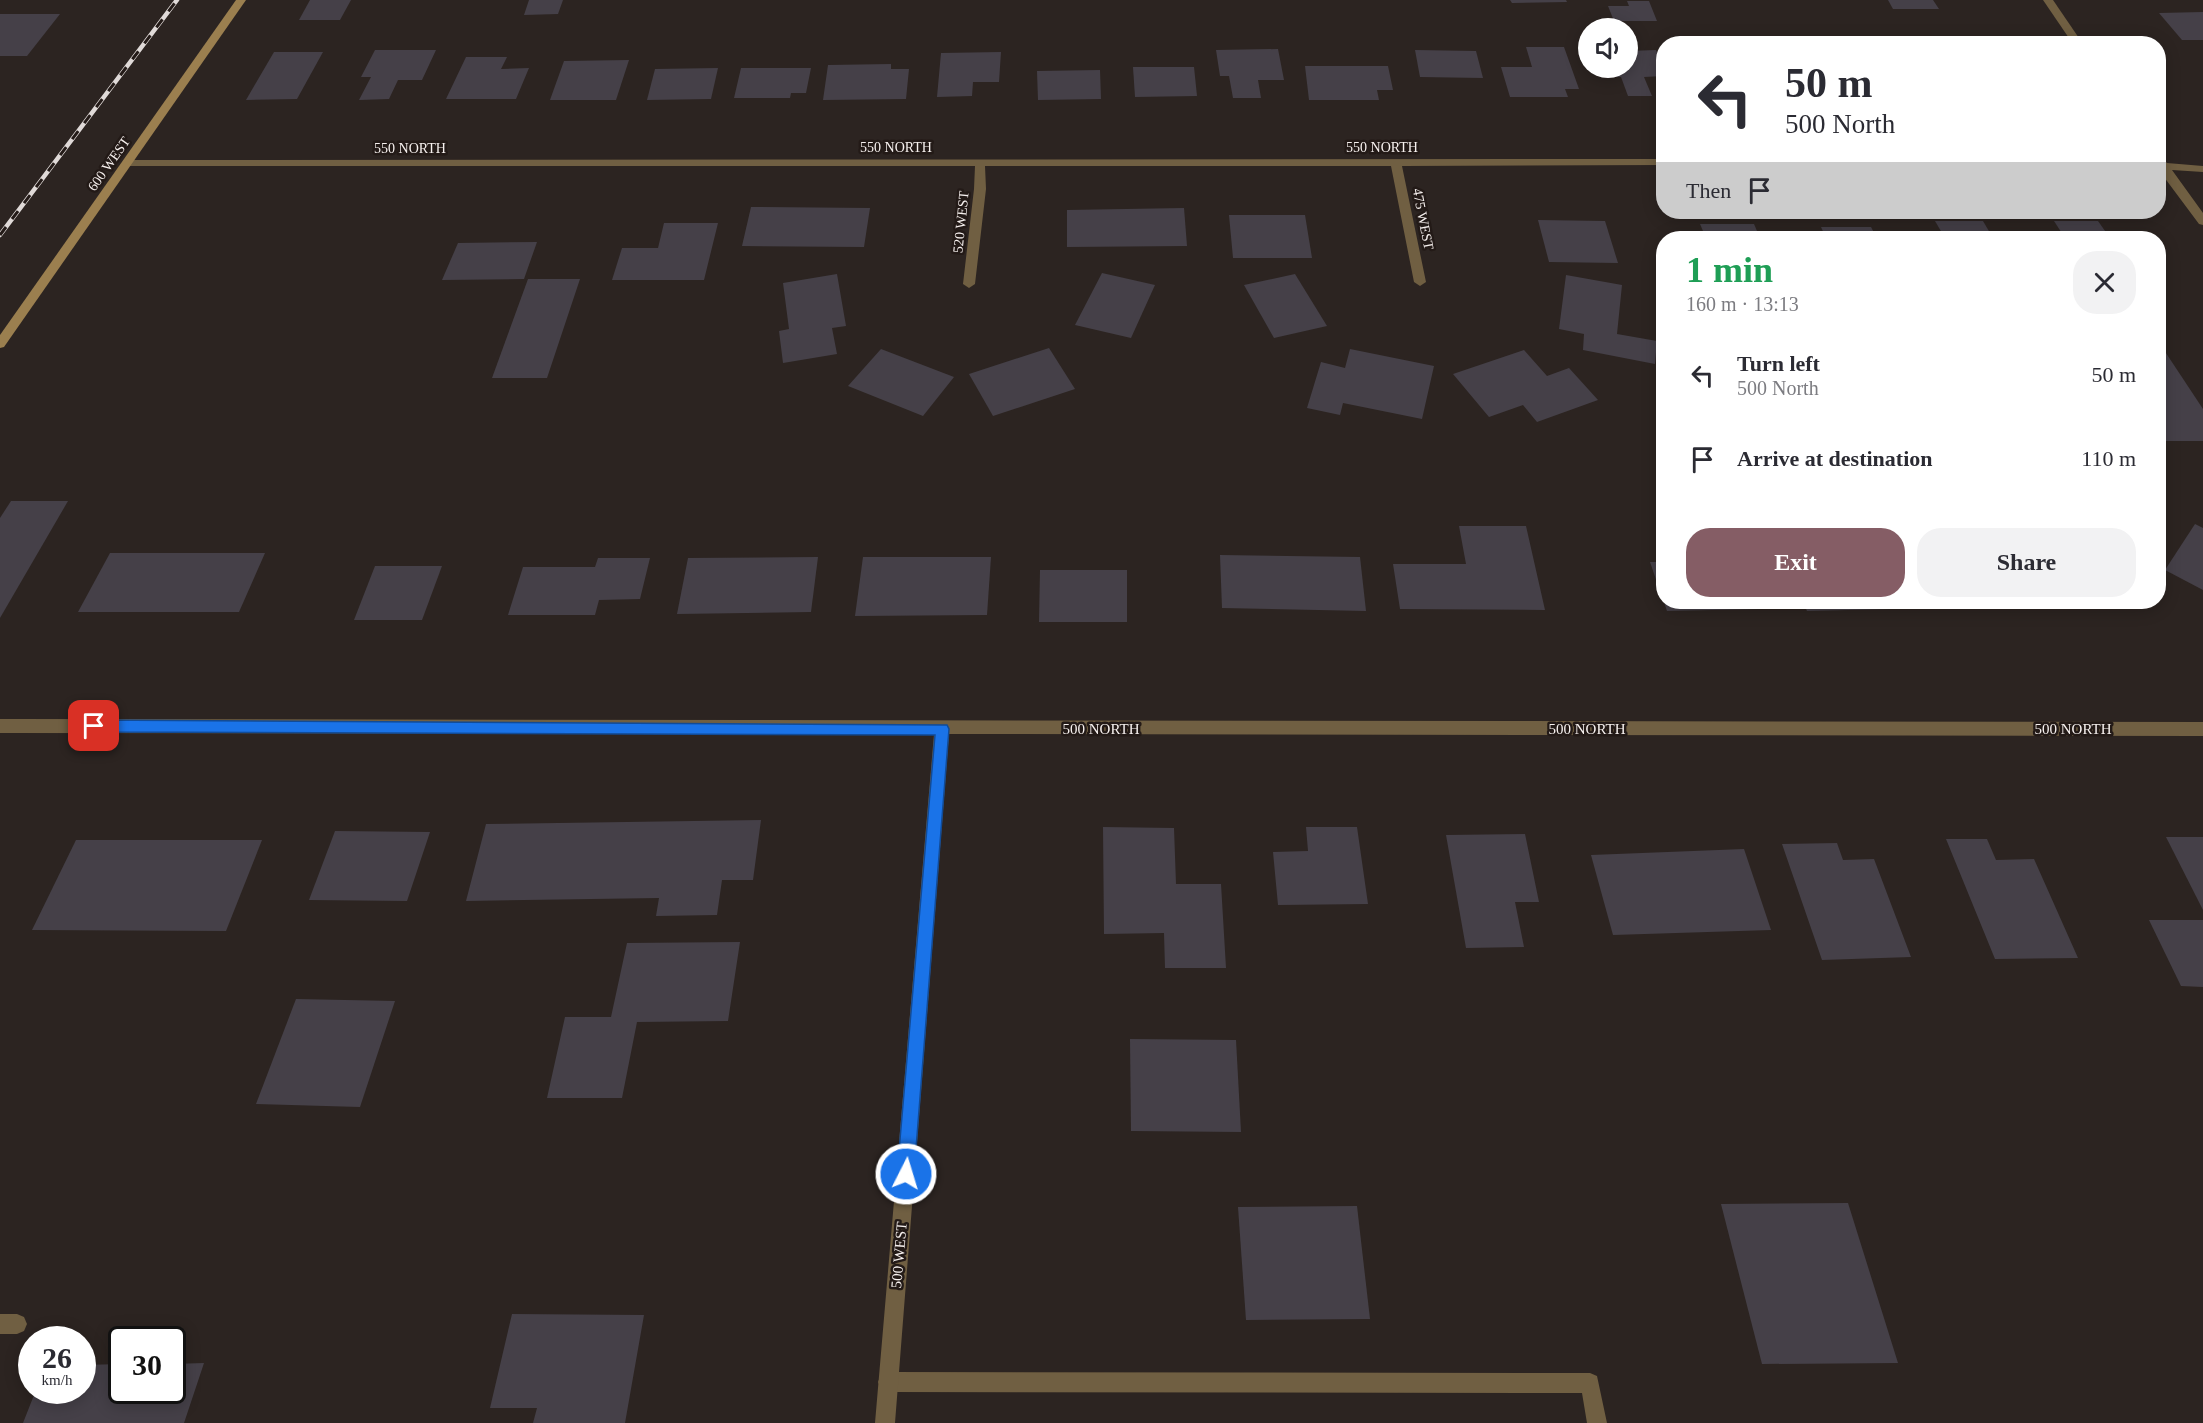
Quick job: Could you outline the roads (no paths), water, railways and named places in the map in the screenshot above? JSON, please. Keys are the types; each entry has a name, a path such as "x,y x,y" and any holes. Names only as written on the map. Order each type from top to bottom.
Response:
{"main road":[{"name":"600 WEST","path":"0,344 241,0"}],"street":[{"path":"2048,0 2073,36"},
{"name":"520 WEST","path":"969,284 980,189 980,162"},
{"name":"475 WEST","path":"1396,162 1420,282"},
{"name":"550 NORTH","path":"128,163 1656,162"},
{"path":"2166,165 2203,169"},
{"path":"2166,171 2203,221"},
{"name":"500 NORTH","path":"0,726 2203,729"},
{"name":"500 WEST","path":"885,1423 942,729"},
{"path":"888,1382 1590,1383 1597,1423"}],"railway":[{"path":"0,235 177,0"}]}
